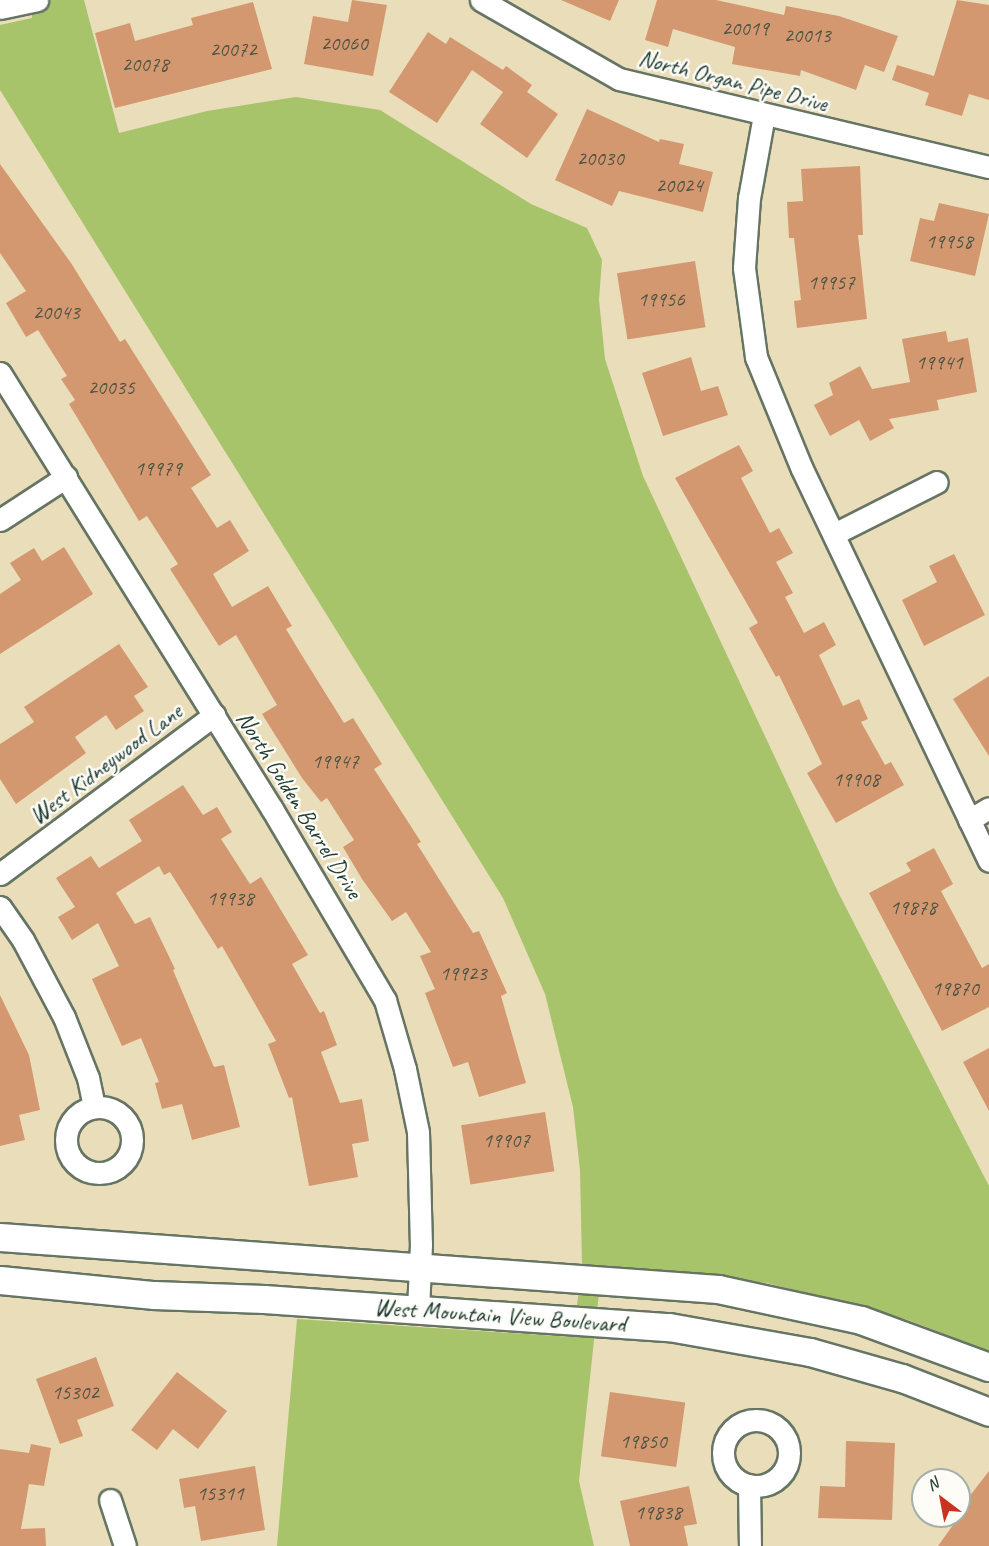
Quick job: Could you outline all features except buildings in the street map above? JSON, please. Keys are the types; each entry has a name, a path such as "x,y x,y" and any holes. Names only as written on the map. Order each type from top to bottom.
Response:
{"street":[{"path":"0,8 37,0"},
{"name":"North Organ Pipe Drive","path":"481,0 619,79 989,167"},
{"path":"764,115 749,198 744,268 756,357 802,469 989,861"},
{"name":"North Golden Barrel Drive","path":"0,373 214,715 385,1000 405,1069 418,1132 420,1267 418,1310"},
{"path":"0,520 66,477"},
{"path":"834,534 938,482"},
{"name":"West Kidneywood Lane","path":"0,874 214,715"},
{"path":"969,820 989,808"},
{"path":"0,907 23,940 64,1017 88,1078 94,1107"},
{"name":"West Mountain View Boulevard","path":"0,1237 650,1282 758,1295 861,1320 989,1367"},
{"name":"West Mountain View Boulevard","path":"0,1280 154,1295 669,1327 765,1342 902,1378 989,1412"},
{"path":"749,1485 750,1546"},
{"path":"110,1500 125,1546"}],"green space":[{"path":"30,0 84,0 119,133 207,111 296,97 380,110 531,204 587,228 602,260 599,300 605,359 643,476 839,894 989,1186 989,1351 908,1320 767,1283 602,1265 579,1481 594,1546 277,1546 297,1319 573,1337 582,1265 580,1170 573,1107 545,994 503,898 0,90 0,25 32,18"}]}
